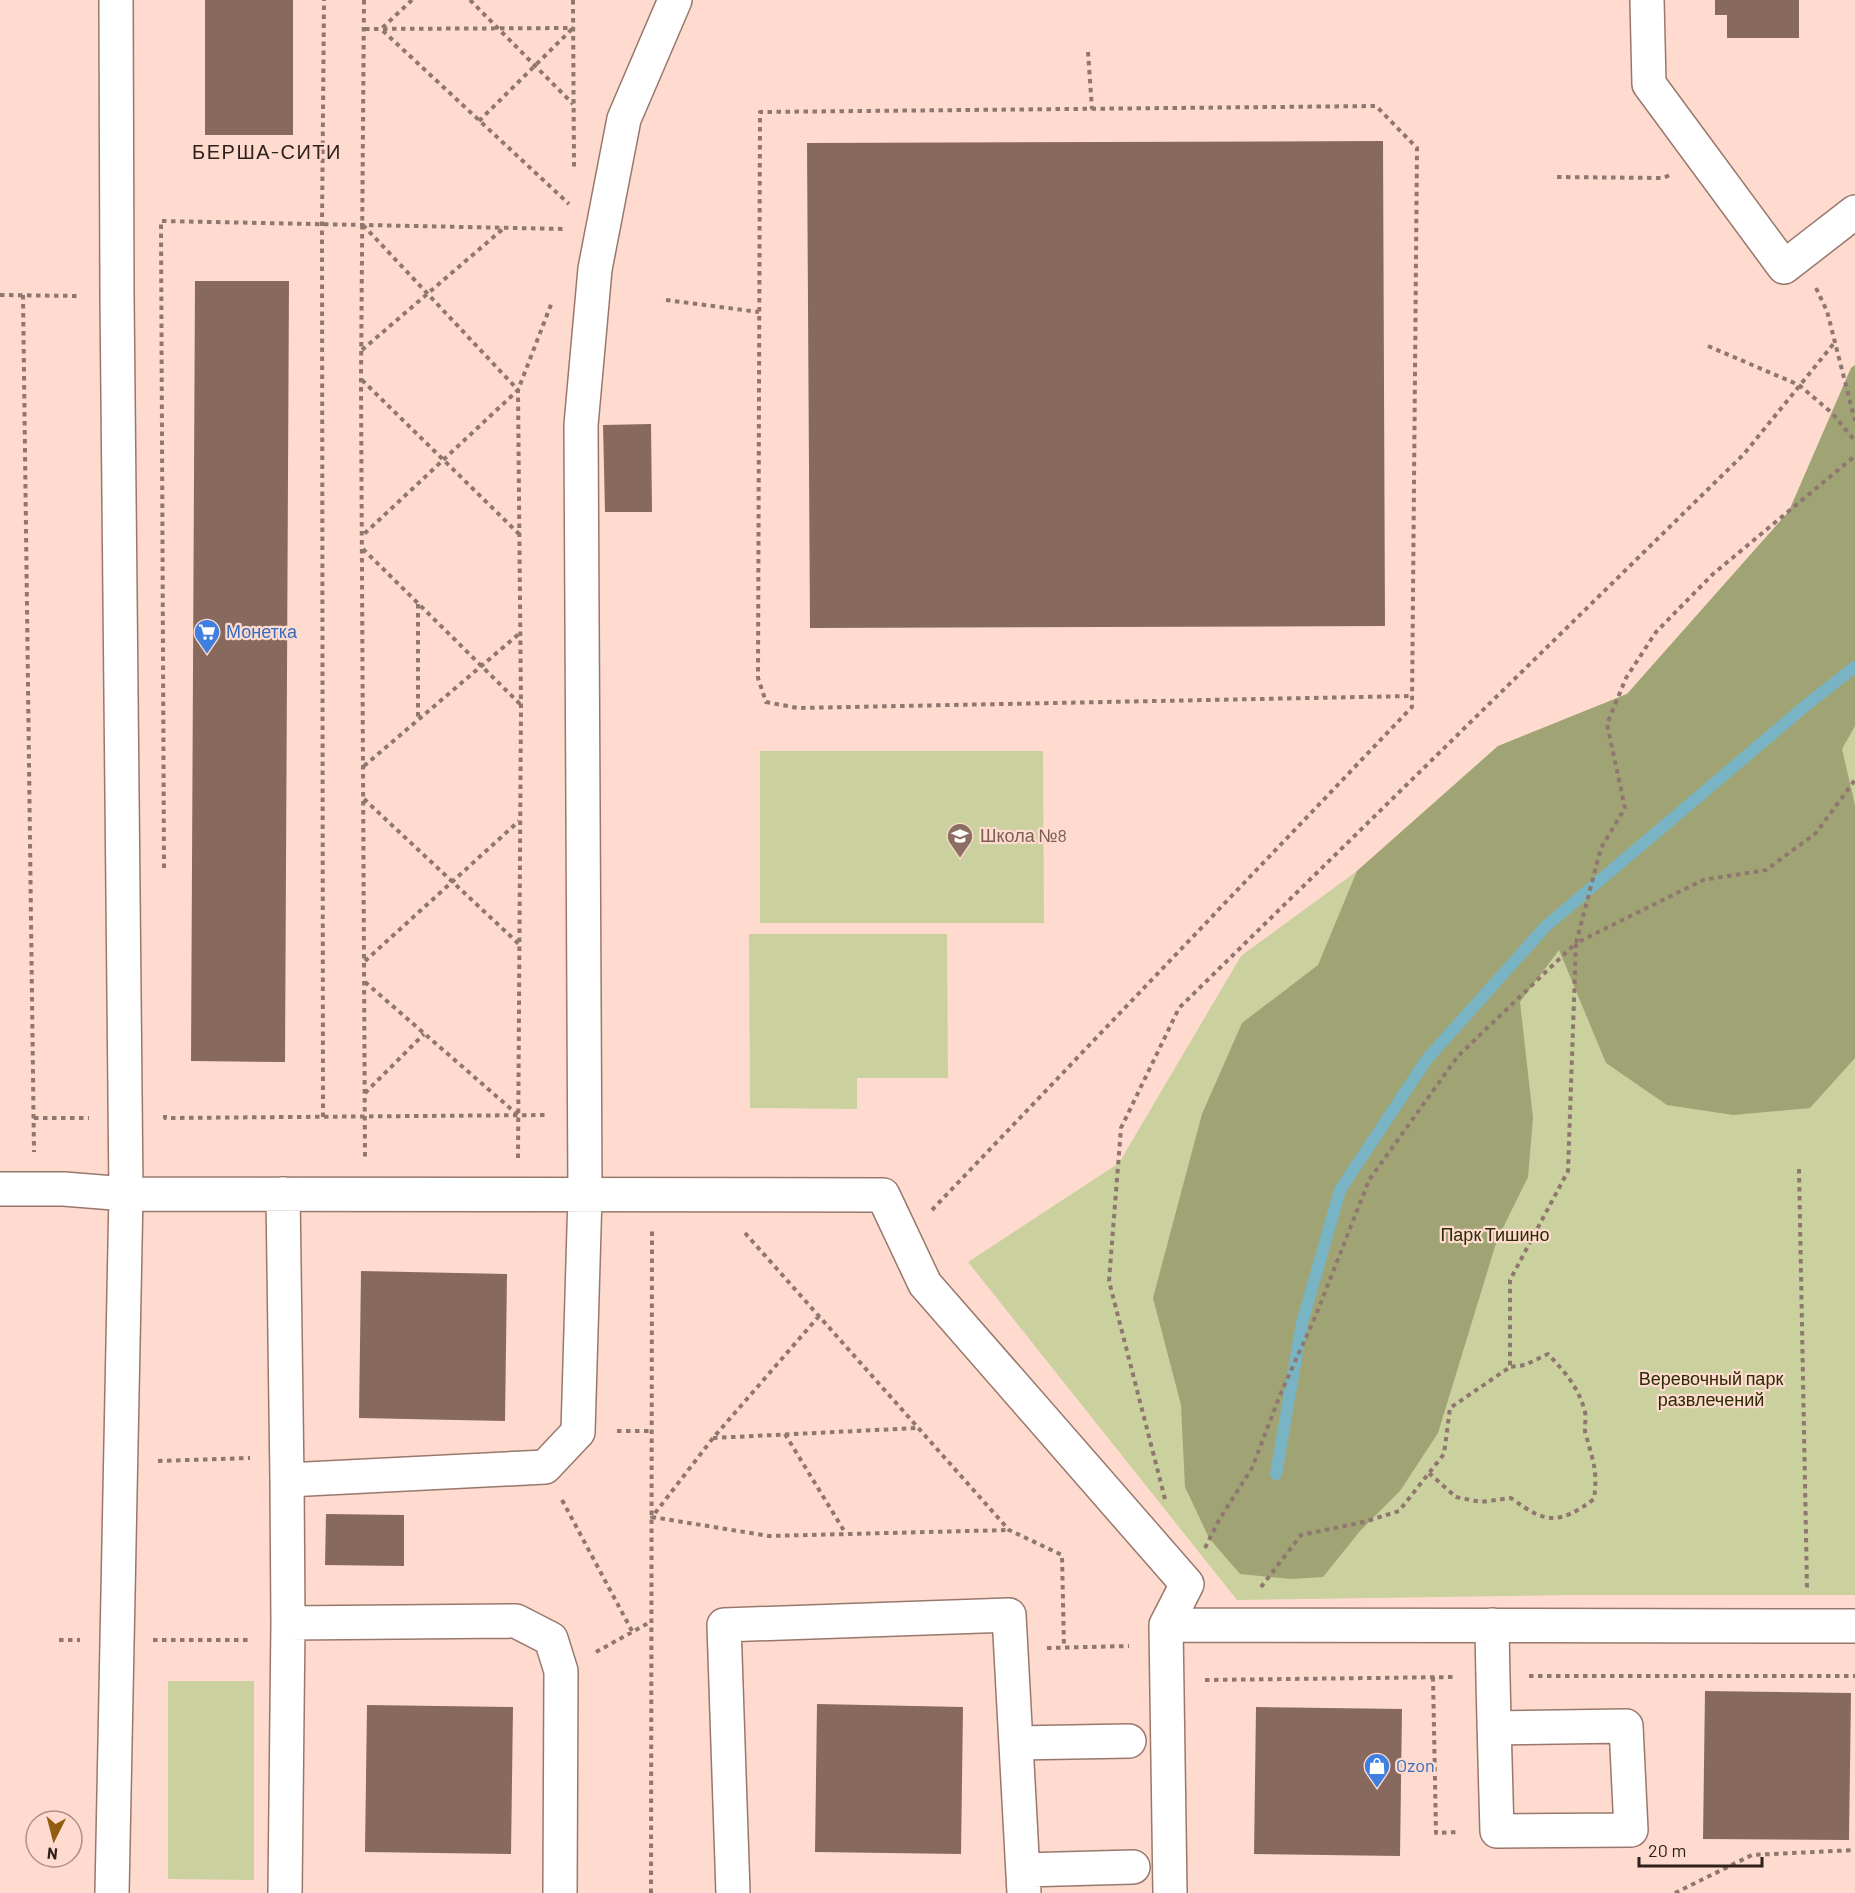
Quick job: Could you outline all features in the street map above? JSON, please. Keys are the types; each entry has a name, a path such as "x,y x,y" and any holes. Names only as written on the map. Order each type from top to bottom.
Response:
{"street":[{"path":"112,1893 126,1194 116,0"},
{"path":"287,1468 545,1467 578,1432 585,1195 581,424 595,269 624,119 675,0"},
{"path":"1647,0 1649,84 1784,267 1855,212"},
{"path":"0,1189 64,1189 126,1194 883,1194 925,1284 1187,1584 1166,1635 1170,1893"},
{"path":"283,1194 288,1632 285,1893"},
{"path":"733,1893 724,1625 1009,1615 1023,1881 1133,1867"},
{"path":"288,1632 516,1621 551,1639 561,1671 560,1893"},
{"path":"1166,1635 1492,1625 1855,1626"},
{"path":"1492,1625 1494,1728 1497,1831 1631,1830 1626,1726 1494,1728"},
{"path":"1016,1743 1129,1741"}],"path":[{"path":"323,1117 324,0"},
{"path":"364,0 362,549 365,1195"},
{"path":"381,29 412,0"},
{"path":"470,0 573,104"},
{"path":"573,0 574,174"},
{"path":"364,29 573,28"},
{"path":"479,121 573,28"},
{"path":"381,29 574,209 574,198"},
{"path":"1089,52 1092,109"},
{"path":"903,1237 948,1195 1412,707 1417,148 1376,106 760,112 758,678 766,702 798,708 1412,696"},
{"path":"1557,177 1663,178 1703,157"},
{"path":"164,868 161,221 574,229"},
{"path":"363,225 518,390"},
{"path":"362,350 504,228"},
{"path":"1801,254 1827,312 1855,421"},
{"path":"517,1194 521,705 518,390 555,293"},
{"path":"23,295 34,1189"},
{"path":"666,300 759,312"},
{"path":"1167,1505 1109,1281 1121,1128 1179,1008 1744,454 1835,342"},
{"path":"1708,346 1799,385 1832,413 1855,441"},
{"path":"362,380 520,535"},
{"path":"362,536 518,390"},
{"path":"1510,1367 1510,1280 1568,1171 1576,943 1601,848 1625,808 1607,724 1626,678 1656,632 1713,574 1855,456"},
{"path":"362,549 521,705"},
{"path":"417,603 418,720"},
{"path":"363,766 520,633"},
{"path":"1187,1584 1220,1520 1251,1468 1280,1395 1316,1316 1369,1180 1458,1056 1576,943 1702,880 1766,870 1816,833 1855,780"},
{"path":"364,799 520,946"},
{"path":"364,962 519,821"},
{"path":"364,982 518,1115"},
{"path":"365,1094 424,1034"},
{"path":"165,1106 165,1118 585,1115"},
{"path":"1799,1169 1807,1598"},
{"path":"650,1195 652,1220 651,1893"},
{"path":"744,1232 1009,1530 1062,1555 1064,1647"},
{"path":"652,1517 713,1438 819,1316"},
{"path":"1260,1588 1301,1535 1364,1522 1399,1511 1429,1473 1444,1454 1450,1408 1510,1367 1525,1365 1548,1354 1565,1371 1578,1390 1586,1415 1584,1432 1591,1449 1597,1479 1594,1499 1575,1513 1552,1519 1529,1512 1511,1498 1481,1502 1456,1497 1429,1473"},
{"path":"713,1438 918,1428"},
{"path":"785,1434 846,1534"},
{"path":"121,1462 287,1468"},
{"path":"545,1467 632,1632"},
{"path":"652,1517 769,1536 1009,1530"},
{"path":"561,1671 652,1620"},
{"path":"59,1641 288,1632"},
{"path":"1011,1649 1064,1647 1166,1635"},
{"path":"1433,1677 1436,1833 1497,1831"},
{"path":"1675,1893 1752,1855 1855,1850"}],"green space":[{"name":"Парк Тишино","path":"1855,365 1855,1595 1569,1595 1237,1600 968,1262 1119,1163 1241,956 1357,871 1498,746 1627,694 1789,511 1851,368"},
{"path":"1855,365 1855,726 1842,749 1855,805 1855,1058 1810,1108 1733,1115 1667,1105 1606,1063 1559,950 1520,1002 1533,1118 1528,1177 1497,1240 1438,1433 1400,1491 1360,1531 1323,1577 1291,1579 1240,1574 1209,1538 1185,1487 1181,1405 1153,1298 1202,1114 1242,1023 1318,965 1357,871 1498,746 1627,694 1789,511 1851,368"},
{"path":"760,751 1043,751 1044,923 760,923"},
{"path":"749,934 947,934 948,1078 857,1078 857,1109 750,1108"},
{"path":"168,1681 254,1681 254,1880 168,1879"}],"building":[{"path":"205,0 293,0 293,135 205,135"},
{"path":"1715,0 1799,0 1799,38 1727,38 1727,15 1715,15"},
{"path":"1383,141 1385,626 810,628 807,143"},
{"path":"195,281 289,281 285,1062 191,1061"},
{"path":"651,424 652,512 605,512 603,425"},
{"path":"361,1271 507,1274 505,1421 359,1418"},
{"path":"326,1514 404,1515 404,1566 325,1565"},
{"path":"1705,1691 1851,1693 1849,1840 1703,1839"},
{"path":"817,1704 963,1707 961,1854 815,1852"},
{"path":"367,1705 513,1707 511,1854 365,1852"},
{"path":"1256,1707 1402,1709 1400,1856 1254,1854"}],"waterway":[{"path":"1276,1474 1302,1323 1340,1190 1427,1059 1546,926 1810,702 1855,667"}],"place":[{"name":"Монетка","path":"207,655"},
{"name":"Школа №8","path":"960,859"},
{"name":"Ozon","path":"1377,1789"}],"district":[{"name":"БЕРША-СИТИ","path":"267,152"}],"park label":[{"name":"Веревочный парк развлечений","path":"1711,1389"}]}
